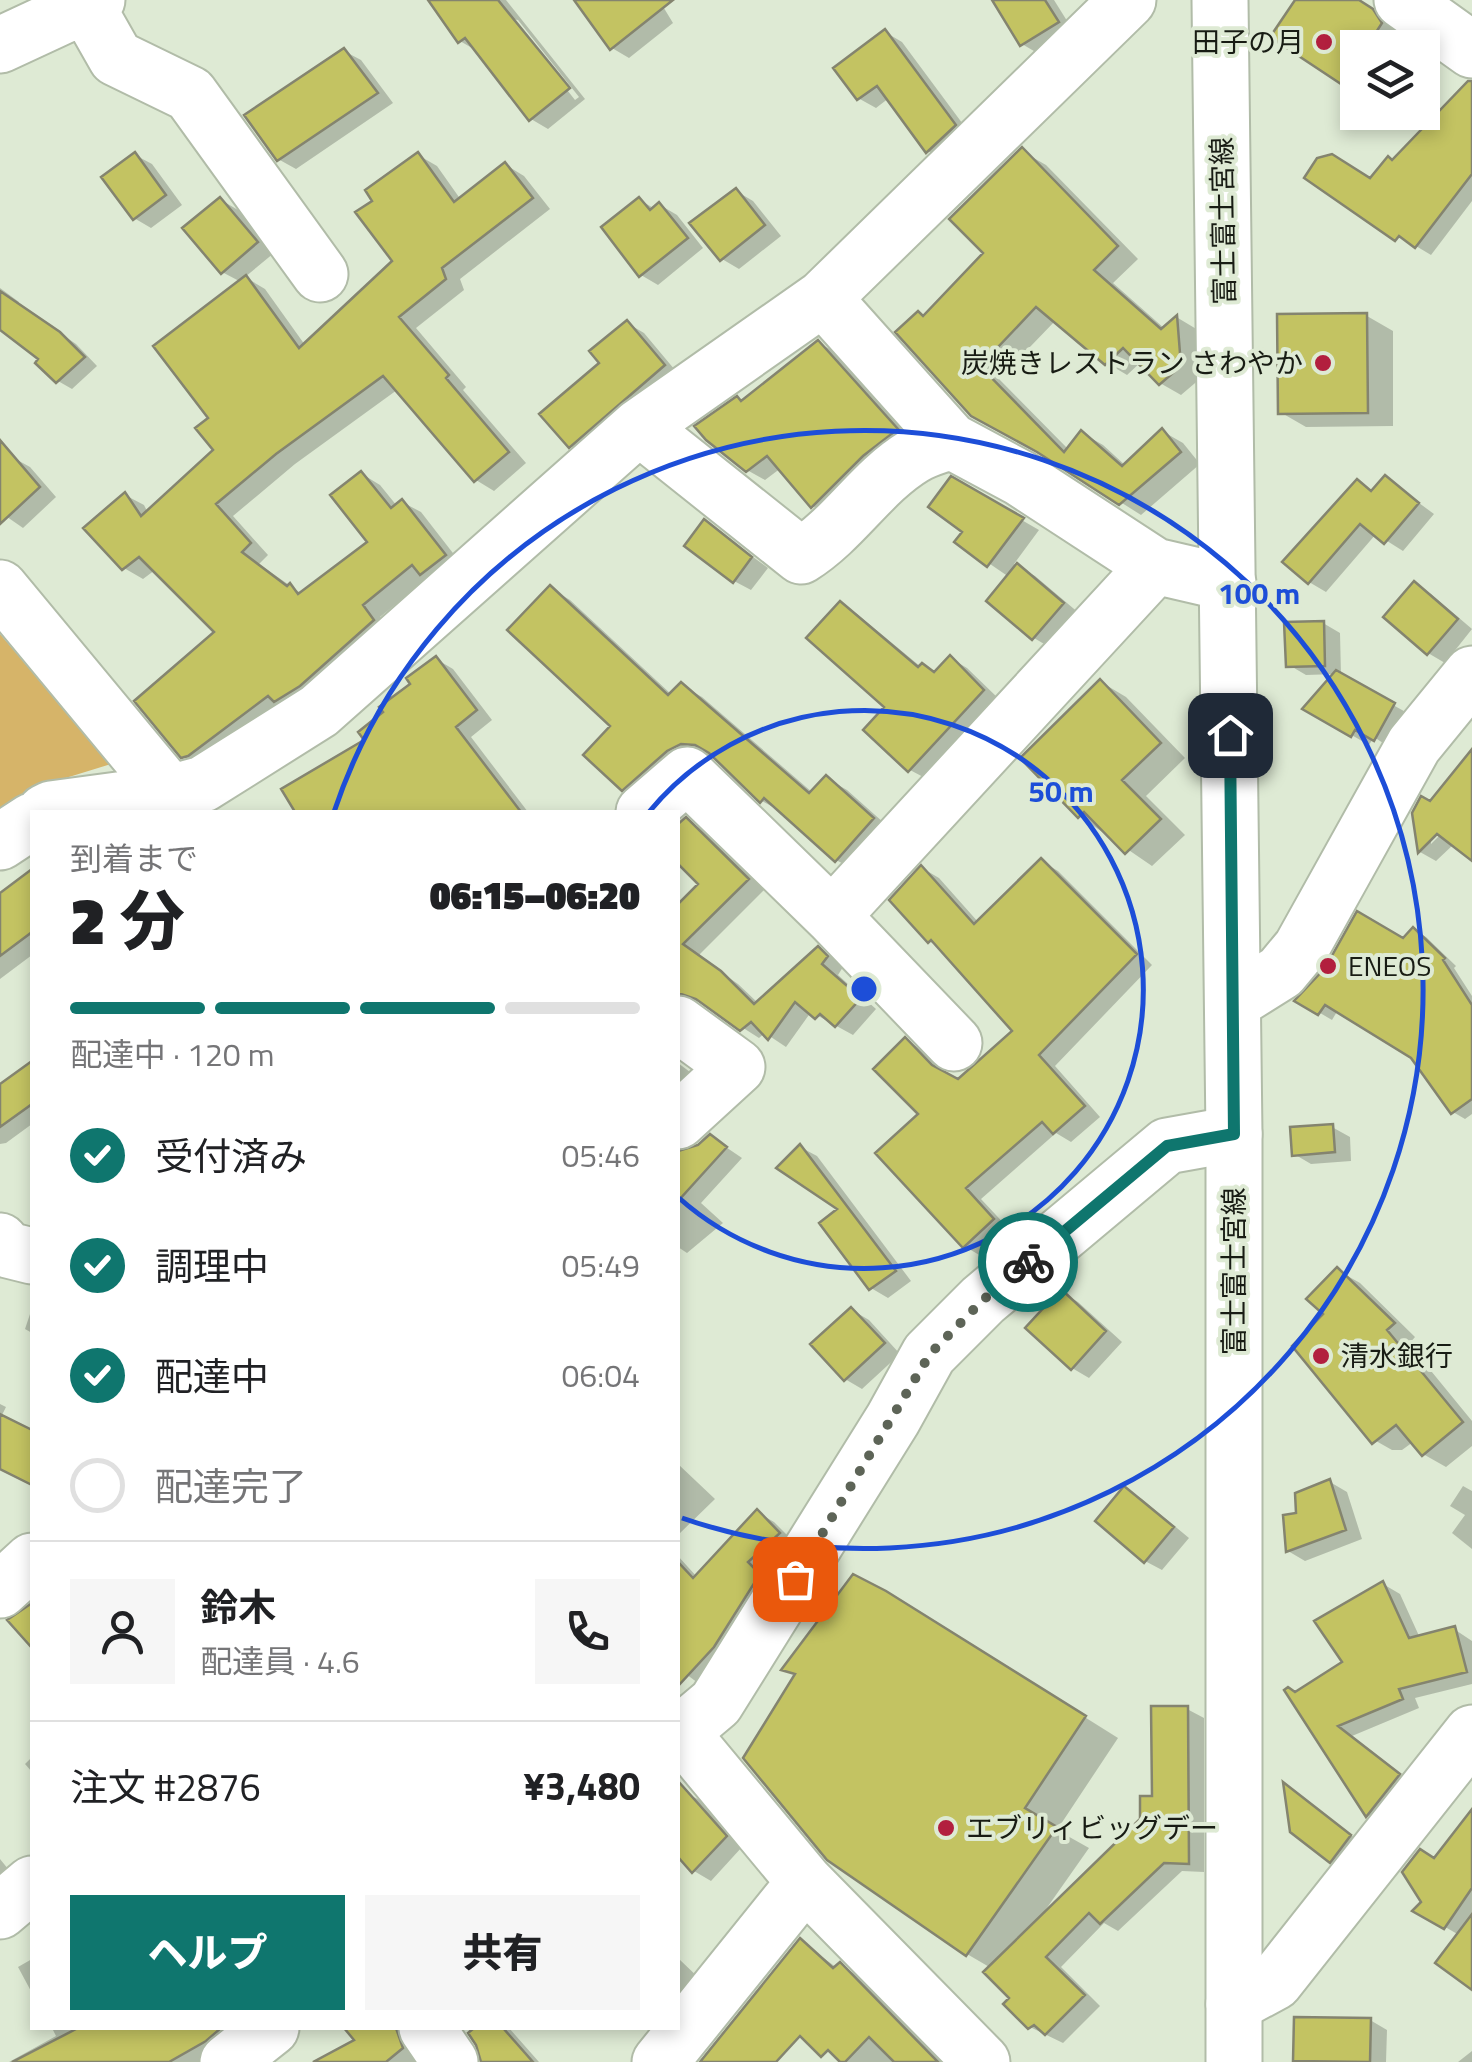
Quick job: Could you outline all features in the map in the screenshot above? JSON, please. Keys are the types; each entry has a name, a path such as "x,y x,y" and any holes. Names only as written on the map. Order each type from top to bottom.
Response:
{"street":[{"path":"48,810 196,796 319,711 639,427 823,298 1128,0"},
{"name":"富士富士宮線","path":"1220,0 1234,1134 1234,2062"},
{"path":"1402,0 1472,50"},
{"path":"0,45 92,3 116,58 190,94 320,274"},
{"path":"823,298 951,441 1020,478 1155,566 1228,582"},
{"path":"639,427 801,556 817,546 914,455 951,441"},
{"path":"832,916 1155,566"},
{"path":"0,588 196,796"},
{"path":"1233,1002 1281,972 1301,948 1414,745 1471,676"},
{"path":"646,810 687,774 954,1043"},
{"path":"0,842 30,822"},
{"path":"680,1025 737,1067 680,1119"},
{"path":"680,1731 716,1702 726,1687 930,1354 983,1300 1167,1146 1234,1134"},
{"path":"0,1242 8,1250 30,1256"},
{"path":"0,1590 30,1563"},
{"path":"680,1733 805,1882 982,2062"},
{"path":"1234,2004 1275,1982 1472,1734"},
{"path":"680,2021 805,1882"},
{"path":"0,1911 30,1886"},
{"path":"228,2062 268,2030"},
{"path":"428,2030 450,2062"},
{"path":"655,2049 672,2030"}],"shaded area":[{"path":"0,634 111,764 56,781 0,815"}],"building":[{"path":"428,0 498,0 570,88 529,121 465,38 458,43"},
{"path":"574,0 673,0 610,50"},
{"path":"992,0 1045,0 1059,22 1020,46"},
{"name":"田子の月","path":"1295,0 1359,0 1373,9 1382,23 1378,30 1340,30 1340,83 1270,37"},
{"path":"885,29 956,125 926,153 877,86 857,100 833,68"},
{"path":"344,48 378,93 277,161 244,115"},
{"path":"1472,81 1472,174 1415,248 1399,236 1395,241 1304,178 1317,158 1332,154 1370,178 1388,156 1392,160 1421,130 1440,130 1440,110"},
{"path":"1022,147 1118,246 1094,270 1161,329 1177,315 1181,366 1159,385 1123,348 1105,365 1036,307 980,366 1064,452 1081,430 1122,466 1162,428 1181,452 1119,505 1037,452 971,416 895,332 918,311 923,316 983,253 949,219"},
{"path":"135,152 166,195 133,220 101,177"},
{"path":"418,152 454,202 505,162 533,198 442,268 446,279 399,317 509,452 474,482 383,376 276,454 216,504 251,543 242,552 287,586 290,583 298,594 367,542 330,495 361,471 391,508 402,499 446,555 420,575 412,565 363,605 374,620 300,686 274,702 268,696 181,758 134,701 214,632 139,557 122,570 83,528 125,492 141,516 213,450 195,428 208,418 153,346 246,275 299,348 392,261 355,212 372,201 365,190"},
{"path":"736,188 765,225 720,261 689,223"},
{"path":"220,197 258,242 221,274 182,228"},
{"path":"639,197 650,210 659,202 688,238 639,277 601,227"},
{"path":"0,291 60,332 85,357 56,383 35,363 38,359 0,330"},
{"name":"炭焼きレストラン さわやか","path":"1367,313 1368,413 1278,414 1277,314"},
{"path":"627,320 665,365 569,448 539,414 599,363 589,351"},
{"path":"818,340 898,429 863,456 811,508 767,456 746,472 694,426 737,396 741,401"},
{"path":"0,440 40,487 0,524"},
{"path":"1385,475 1419,503 1384,544 1360,524 1308,584 1282,562 1357,479 1371,491"},
{"path":"951,476 1024,518 987,567 954,542 962,532 928,507"},
{"path":"704,519 752,557 733,583 684,546"},
{"path":"1017,563 1064,603 1032,640 986,601"},
{"path":"1414,581 1458,619 1427,655 1383,617"},
{"path":"550,585 668,695 681,682 809,793 826,775 874,818 835,862 764,798 760,803 709,753 695,745 681,744 667,751 622,791 583,755 610,726 507,630"},
{"path":"840,601 918,667 922,663 934,672 950,655 984,690 908,772 863,730 884,707 806,638"},
{"path":"1324,621 1325,666 1286,667 1284,622"},
{"path":"436,656 477,710 456,727 519,810 294,810 281,789 364,740 358,732 383,712 379,707 410,684 406,678"},
{"path":"1336,670 1395,703 1374,741 1355,730 1351,737 1302,709"},
{"path":"1100,679 1161,743 1122,780 1161,819 1125,854 1084,812 1078,818 1020,758"},
{"path":"1472,749 1472,861 1437,834 1418,853 1412,813 1421,796 1430,801"},
{"path":"686,817 749,879 683,944 721,971 754,1004 818,946 828,956 822,964 861,998 835,1027 820,1014 815,1019 795,1002 768,1040 751,1022 740,1031 696,999 680,994 680,902 698,884 680,866 680,822"},
{"path":"1041,858 1137,954 1039,1055 1085,1106 1053,1134 1042,1122 966,1188 994,1219 963,1248 875,1153 918,1114 873,1069 905,1037 932,1065 958,1079 1012,1031 931,940 928,943 889,900 921,865 974,924"},
{"path":"30,870 30,934 0,956 0,893"},
{"path":"1357,911 1403,938 1413,927 1445,958 1472,1005 1472,1099 1451,1114 1411,1058 1325,1005 1318,1015 1294,1001 1325,968"},
{"path":"30,1062 30,1105 0,1127 0,1084"},
{"path":"1333,1124 1335,1152 1292,1156 1290,1127"},
{"path":"710,1134 727,1147 680,1199 680,1150 698,1145"},
{"path":"800,1144 896,1271 869,1290 819,1223 837,1209 776,1168"},
{"path":"1337,1267 1395,1323 1387,1330 1463,1422 1422,1456 1396,1425 1372,1444 1292,1346 1323,1314 1306,1299"},
{"path":"1061,1289 1106,1331 1071,1370 1025,1328"},
{"path":"851,1307 885,1343 844,1381 810,1344"},
{"path":"0,1414 30,1429 30,1484 0,1469"},
{"path":"1330,1479 1346,1530 1286,1552 1283,1515 1296,1513 1295,1493"},
{"path":"1124,1486 1174,1527 1144,1563 1095,1521"},
{"path":"757,1509 780,1533 748,1562 760,1574 714,1647 680,1684 680,1564 693,1578"},
{"path":"853,1574 1086,1716 1025,1808 1057,1827 966,1956 827,1860 743,1758 795,1674 781,1670"},
{"path":"1383,1581 1409,1638 1455,1626 1467,1672 1399,1689 1403,1699 1338,1726 1400,1774 1366,1817 1284,1690 1288,1687 1295,1692 1342,1662 1314,1621"},
{"path":"30,1604 30,1646 7,1620"},
{"path":"1151,1706 1188,1706 1189,1864 1164,1863 1100,1924 1089,1913 1046,1957 1085,1995 1045,2035 1034,2025 1028,2029 1003,2004 1009,1998 983,1972 1140,1819 1140,1796 1152,1796"},
{"path":"1283,1782 1351,1835 1330,1863 1290,1832"},
{"path":"680,1783 727,1836 692,1873 680,1859"},
{"path":"1472,1809 1472,1888 1444,1929 1412,1911 1421,1902 1402,1872 1420,1849 1434,1858"},
{"path":"1472,1914 1472,1990 1435,1963"},
{"path":"800,1938 833,1968 840,1962 938,2062 894,2062 869,2037 845,2062 840,2062 828,2050 821,2057 800,2036 776,2062 700,2062"},
{"path":"1294,2017 1371,2018 1370,2062 1293,2061"},
{"path":"74,2030 219,2030 169,2062 12,2062"},
{"path":"346,2030 397,2030 403,2048 386,2062 313,2062 354,2040"},
{"path":"505,2030 533,2062 481,2062 468,2033"}],"way so far":[{"path":"795,1579 930,1354 983,1300 1028,1262"}],"place":[{"name":"田子の月","path":"1324,42"},
{"name":"炭焼きレストラン さわやか","path":"1323,363"},
{"name":"ENEOS","path":"1328,966"},
{"name":"清水銀行","path":"1321,1356"},
{"name":"エブリィビッグデー","path":"946,1828"}],"route":[{"path":"1028,1262 1167,1146 1234,1134 1230,735"}]}
